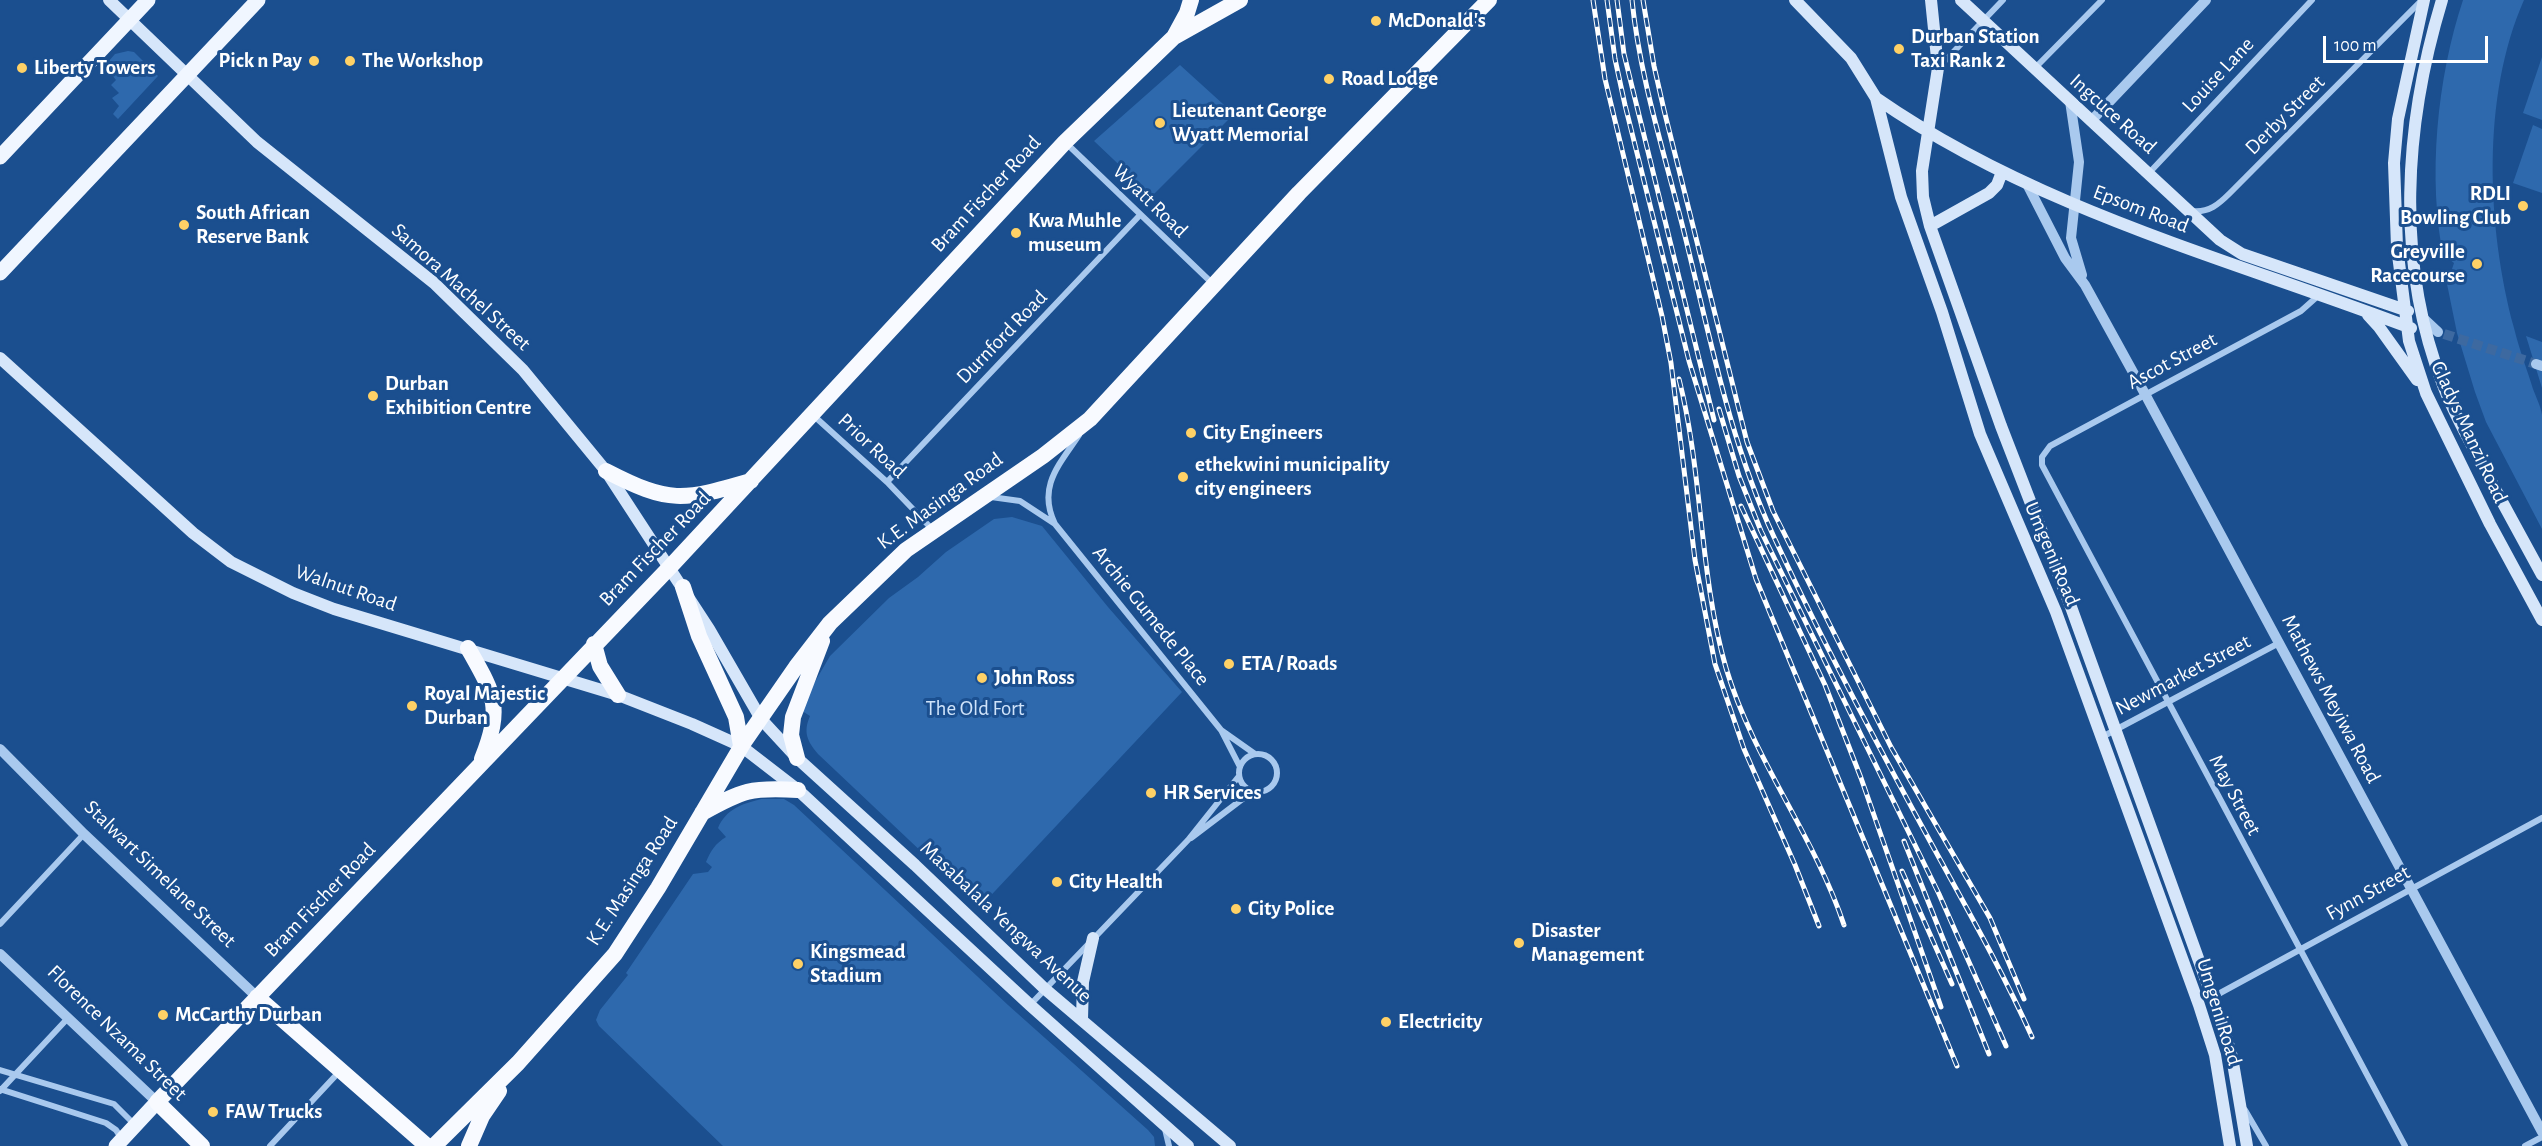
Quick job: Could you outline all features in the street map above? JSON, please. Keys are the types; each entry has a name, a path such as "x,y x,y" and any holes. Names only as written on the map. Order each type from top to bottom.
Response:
{"highway":[{"path":"1174,37 1191,0"},
{"name":"Bram Fischer Road","path":"157,1102 670,567 1065,142 1174,37 1240,0"},
{"name":"K.E. Masinga Road","path":"434,1146 518,1063 615,954 642,915 741,746 796,667 826,629 879,574 932,530 1043,456 1090,419 1299,193 1489,0"},
{"path":"606,471 645,490 672,497 711,493 752,480"},
{"path":"683,587 703,645 736,717 741,746"},
{"path":"797,758 791,735 793,717 826,629"},
{"path":"594,644 600,666 618,695"},
{"path":"468,648 491,691 494,703 494,726 479,768"},
{"path":"702,813 743,792 768,788 798,790"},
{"name":"Stalwart Simelane Street","path":"257,997 427,1146"},
{"path":"469,1146 482,1116 518,1063"},
{"name":"Florence Nzama Street","path":"157,1102 202,1146"}],"main road":[{"name":"Samora Machel Street","path":"109,0 284,165 434,283 524,370 606,471 683,587 761,719"},
{"path":"0,157 148,0"},
{"path":"0,273 258,0"},
{"name":"Umgeni Road","path":"1796,0 1851,58 1876,98 1901,197 1942,312 1980,434 2056,612 2084,689 2108,734 2232,1057 2247,1146"},
{"name":"Umgeni Road","path":"1931,0 1938,68 1922,186 1930,226 2001,426 2071,607 2097,684 2108,734 2210,1035 2221,1084 2230,1146"},
{"name":"Ingcuce Road","path":"1961,0 2213,234 2242,254 2403,309"},
{"name":"Gladys Manzi Road","path":"2423,0 2400,109 2394,163 2403,309 2416,368 2426,393 2490,524 2542,620"},
{"name":"Gladys Manzi Road","path":"2442,0 2419,88 2410,162 2412,245 2423,318 2436,333 2443,386 2456,415 2542,575"},
{"name":"Epsom Road","path":"1876,98 1928,132 2026,184 2074,204 2407,327 2436,333"},
{"path":"1930,226 1989,193 1997,185 2002,172"},
{"path":"2403,309 2423,318"},
{"path":"2365,311 2426,393"},
{"name":"Walnut Road","path":"0,358 193,533 231,562 293,593 334,609 618,695 741,746"},
{"path":"1980,434 2001,426"},
{"path":"2490,524 2509,514"},
{"path":"2056,612 2071,607"},
{"path":"2072,658 2086,652"},
{"path":"2084,689 2097,684"},
{"name":"Masabalala Yengwa Avenue","path":"761,719 797,758 1046,989 1230,1146"},
{"name":"Masabalala Yengwa Avenue","path":"741,746 798,790 1030,1005 1188,1146"},
{"path":"1082,1019 1083,982 1094,938"},
{"name":"Bram Fischer Road","path":"119,1143 157,1102"}],"street":[{"path":"1938,68 2002,0"},
{"path":"2035,69 2102,0"},
{"path":"2092,120 2206,0"},
{"name":"Louise Lane","path":"2149,173 2312,0"},
{"name":"Derby Street","path":"2188,211 2205,211 2222,201 2423,0"},
{"name":"Mathews Meyiwa Road","path":"2070,101 2079,162 2071,238 2085,285"},
{"name":"Wyatt Road","path":"1065,142 1213,284"},
{"name":"Mathews Meyiwa Road","path":"2026,184 2065,258 2085,285 2145,394 2542,1132"},
{"name":"Durnford Road","path":"887,482 1140,215"},
{"name":"Ascot Street","path":"2042,458 2050,446 2301,311 2319,295"},
{"name":"Prior Road","path":"812,414 887,482 932,530"},
{"name":"Archie Gumede Place","path":"1055,524 1048,502 1050,482 1090,419"},
{"name":"May Street","path":"2042,458 2047,477 2405,1146"},
{"name":"Archie Gumede Place","path":"977,499 994,496 1020,501 1055,524 1221,730 1240,767"},
{"name":"Newmarket Street","path":"2108,734 2279,643"},
{"name":"Archie Gumede Place","path":"1221,730 1255,754"},
{"name":"Stalwart Simelane Street","path":"0,749 84,834 257,997"},
{"path":"1030,1005 1188,840 1239,776 1240,767 1245,758 1261,754 1275,764 1276,775 1269,787 1261,791 1253,791 1244,785 1239,776"},
{"path":"1188,840 1253,791"},
{"name":"Fynn Street","path":"2211,998 2542,818"},
{"path":"0,924 84,834"},
{"name":"Florence Nzama Street","path":"0,954 157,1102"},
{"path":"69,1017 1,1090 106,1123 116,1130 119,1143"},
{"path":"0,1070 119,1107 135,1125"},
{"path":"270,1146 340,1071"},
{"path":"2240,1102 2266,1146"},
{"path":"1162,1123 1169,1146"},
{"path":"2525,1146 2542,1137"}],"green space":[{"name":"Greyville Racecourse","path":"2463,0 2524,0 2510,38 2500,78 2495,120 2494,206 2505,289 2518,344 2542,415 2542,529 2486,422 2457,333 2447,284 2454,263 2449,259 2444,260 2439,229 2436,196 2437,129 2447,62"},
{"path":"134,52 158,76 118,119 113,114 119,106 112,98 119,93 111,85 116,80 112,75 114,71 108,62 115,54"},
{"path":"2542,57 2542,120 2523,113"},
{"path":"1180,65 1234,114 1152,196 1094,141"},
{"path":"2533,125 2542,129 2542,193 2513,183"},
{"path":"2526,336 2542,342 2542,388"},
{"name":"The Old Fort","path":"1012,517 1042,526 1182,692 980,907 818,754 807,736 810,716 799,709 830,656 889,598 918,577 946,552 994,519"},
{"name":"Kingsmead Stadium","path":"761,799 784,799 794,805 1008,1005 1148,1130 1154,1137 1155,1146 723,1146 599,1026 596,1020 600,1010 628,975 626,973 693,874 708,872 712,867 706,862 716,845 726,837 718,828 725,816 735,808"}],"tunnel":[{"path":"2444,334 2536,364"}],"railway":[{"path":"1593,0 1605,79 1662,316 1671,363 1695,560 1715,664 1744,749 1819,926"},
{"path":"1607,0 1615,59 1625,105 1689,361 1756,579 1957,1066"},
{"path":"1617,0 1624,54 1714,420"},
{"path":"1632,0 1647,89 1722,389 1759,501 1792,576 1830,653 1996,963 2032,1037"},
{"path":"1643,0 1664,110 1747,442 1773,511 1891,747 1990,918 2024,999"},
{"path":"1679,379 1693,451 1711,597 1726,668 1752,734 1817,860 1844,925"},
{"path":"1719,409 1739,476 1761,531 1939,894 2006,1046"},
{"path":"1741,506 1825,685 1861,778 1941,1007"},
{"path":"1904,841 1989,1054"},
{"path":"1902,871 1952,984"}],"place":[{"name":"McDonald's","path":"1376,21"},
{"name":"Durban Station Taxi Rank 2","path":"1899,49"},
{"name":"Pick n Pay","path":"314,61"},
{"name":"The Workshop","path":"350,61"},
{"name":"Liberty Towers","path":"22,68"},
{"name":"Road Lodge","path":"1329,79"},
{"name":"Lieutenant George Wyatt Memorial","path":"1160,123"},
{"name":"RDLI Bowling Club","path":"2523,206"},
{"name":"South African Reserve Bank","path":"184,225"},
{"name":"Kwa Muhle museum","path":"1016,233"},
{"name":"Greyville Racecourse","path":"2477,264"},
{"name":"Durban Exhibition Centre","path":"373,396"},
{"name":"City Engineers","path":"1191,433"},
{"name":"ethekwini municipality city engineers","path":"1183,477"},
{"name":"ETA / Roads","path":"1229,664"},
{"name":"John Ross","path":"982,678"},
{"name":"Royal Majestic Durban","path":"412,706"},
{"name":"HR Services","path":"1151,793"},
{"name":"City Health","path":"1057,882"},
{"name":"City Police","path":"1236,909"},
{"name":"Disaster Management","path":"1519,943"},
{"name":"Kingsmead Stadium","path":"798,964"},
{"name":"McCarthy Durban","path":"163,1015"},
{"name":"Electricity","path":"1386,1022"},
{"name":"FAW Trucks","path":"213,1112"}]}
